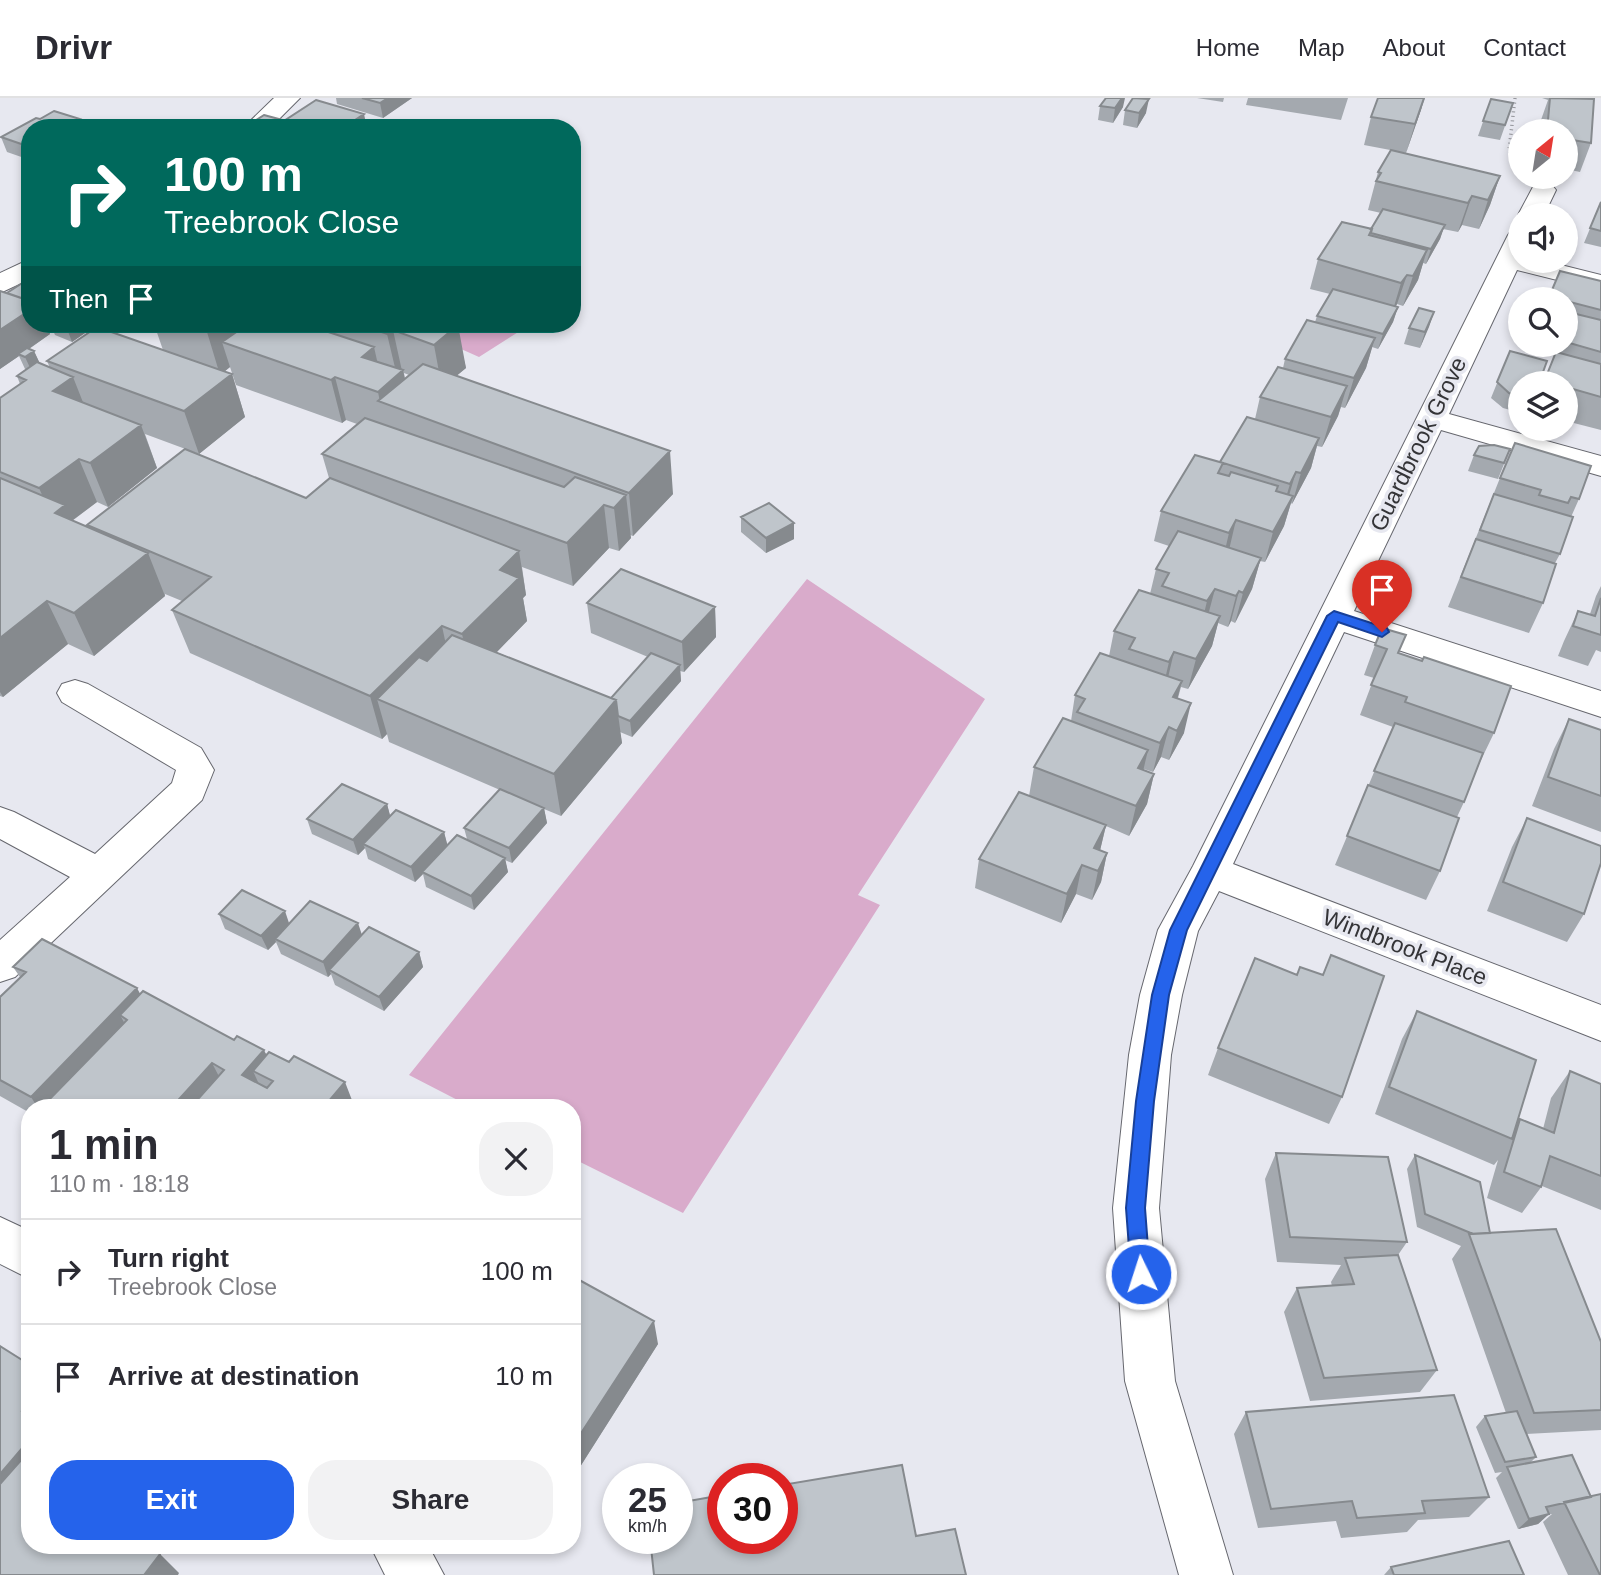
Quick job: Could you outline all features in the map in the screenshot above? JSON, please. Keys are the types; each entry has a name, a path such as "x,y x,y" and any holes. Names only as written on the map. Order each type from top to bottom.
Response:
{"street":[{"path":"265,119 288,98"},
{"path":"1537,203 1544,190"},
{"name":"Guardbrook Grove","path":"1206,1575 1150,1381 1136,1208 1150,1055 1161,995 1178,930 1210,871 1508,262"},
{"path":"0,285 21,272"},
{"path":"1576,273 1601,283"},
{"path":"1432,418 1601,466"},
{"path":"1334,616 1601,704"},
{"path":"0,965 189,790 195,770 188,758 75,693"},
{"path":"0,822 97,873"},
{"name":"Windbrook Place","path":"1210,871 1601,1023"},
{"path":"0,1238 21,1251"},
{"path":"402,1554 417,1575"}],"path":[{"path":"1513,119 1515,98"}],"shaded area":[{"path":"425,333 517,333 479,357"},
{"path":"807,579 985,699 858,895 880,905 683,1213 581,1162 581,1099 456,1099 409,1075"}],"building":[{"path":"362,98 388,98 380,103"},
{"path":"1106,98 1122,98 1115,108 1100,106"},
{"path":"1133,98 1149,99 1139,113 1125,110"},
{"path":"1378,98 1424,98 1415,124 1371,117"},
{"path":"1550,98 1594,99 1591,143 1578,141 1578,119 1548,119"},
{"path":"1491,99 1513,103 1505,125 1483,121"},
{"path":"316,100 364,114 356,119 287,119"},
{"path":"54,111 80,119 40,119"},
{"path":"264,115 279,119 258,119"},
{"path":"21,126 21,144 1,137"},
{"path":"1391,150 1500,176 1488,200 1472,196 1468,203 1376,181 1381,173 1378,172"},
{"path":"1601,202 1601,231 1590,228"},
{"path":"1383,209 1445,225 1431,249 1371,233"},
{"path":"1342,222 1372,229 1369,235 1427,250 1413,276 1407,275 1401,283 1318,259"},
{"path":"1559,273 1601,281 1601,310 1578,304 1578,287 1553,287"},
{"path":"21,284 21,298 7,293"},
{"path":"1333,289 1398,307 1383,334 1317,316"},
{"path":"0,291 21,298 21,316 0,330"},
{"path":"1419,308 1434,312 1425,332 1409,328"},
{"path":"1578,314 1601,320 1601,352 1578,345"},
{"path":"1307,320 1375,338 1354,378 1285,359"},
{"path":"88,333 114,333 232,374 184,411 47,361"},
{"path":"235,333 331,333 374,347 362,357 403,370 378,392 335,377 331,380 222,342"},
{"path":"401,333 448,333 434,345"},
{"path":"27,348 34,351 25,357 18,354"},
{"path":"1508,356 1547,361 1543,371 1508,371 1508,392 1497,382"},
{"path":"1554,357 1575,357 1601,364 1601,397 1578,390 1578,371 1548,371"},
{"path":"37,362 73,377 53,391 141,425 90,463 79,459 39,488 0,472 0,398 26,380 17,376"},
{"path":"423,364 670,451 629,493 378,401"},
{"path":"1278,367 1347,386 1331,417 1260,397"},
{"path":"1247,417 1319,438 1301,473 1296,472 1290,484 1220,462"},
{"path":"365,418 564,487 575,477 626,495 614,508 604,505 567,543 322,454"},
{"path":"1515,443 1591,466 1579,499 1571,497 1568,503 1539,495 1541,490 1500,478"},
{"path":"1494,445 1510,449 1504,463 1474,455 1479,446"},
{"path":"185,449 306,498 330,478 519,551 500,570 519,578 462,634 442,626 370,696 172,610 211,577 87,525"},
{"path":"1195,455 1223,463 1218,473 1229,476 1231,472 1278,486 1276,491 1293,496 1273,532 1236,520 1229,533 1161,511"},
{"path":"0,478 65,505 55,513 148,553 74,613 47,601 0,638"},
{"path":"1494,494 1573,517 1560,554 1480,530"},
{"path":"769,503 794,523 766,538 741,517"},
{"path":"1178,531 1261,558 1243,593 1239,591 1236,596 1215,589 1207,601 1162,586 1169,573 1156,569"},
{"path":"1476,539 1556,564 1543,603 1461,577"},
{"path":"621,569 715,607 682,642 587,603"},
{"path":"1139,590 1220,616 1196,659 1174,652 1169,662 1129,649 1135,638 1114,631"},
{"path":"1601,598 1601,635 1573,626 1578,611 1595,616"},
{"path":"1382,628 1406,635 1398,653 1422,661 1424,657 1511,686 1494,733 1405,702 1407,697 1371,685 1387,649 1375,645"},
{"path":"452,635 616,700 554,774 377,699 419,657 427,661"},
{"path":"651,653 680,665 630,721 618,716 616,700 611,698"},
{"path":"1100,653 1182,681 1173,697 1191,703 1177,731 1169,727 1160,743 1077,712 1085,699 1075,695"},
{"path":"1063,718 1148,750 1138,768 1154,774 1136,806 1034,767"},
{"path":"1569,719 1601,730 1601,796 1548,777"},
{"path":"1395,723 1483,753 1464,802 1374,771"},
{"path":"342,784 387,804 353,840 307,819"},
{"path":"1368,785 1459,818 1440,871 1347,836"},
{"path":"500,789 544,808 509,848 464,828"},
{"path":"1019,792 1106,825 1094,848 1107,853 1098,871 1082,865 1067,894 979,859"},
{"path":"396,810 444,832 411,867 363,844"},
{"path":"1527,818 1601,846 1601,863 1584,914 1503,882"},
{"path":"457,835 505,858 471,896 422,872"},
{"path":"242,890 285,911 261,936 219,914"},
{"path":"310,901 358,923 323,962 275,939"},
{"path":"369,927 419,952 379,997 329,970"},
{"path":"42,939 137,988 31,1097 0,1080 0,997 26,972 13,967"},
{"path":"1331,955 1384,976 1342,1097 1218,1048 1255,958 1297,975 1300,967 1323,975"},
{"path":"143,991 234,1040 237,1036 264,1050 242,1075 267,1088 273,1081 253,1071 269,1052 289,1062 294,1056 345,1082 331,1099 198,1099 224,1070 212,1063 179,1099 50,1099 127,1020 120,1015"},
{"path":"1417,1011 1536,1060 1512,1139 1389,1087"},
{"path":"1570,1071 1601,1084 1601,1176 1550,1156 1541,1187 1504,1172 1520,1119 1554,1133"},
{"path":"1276,1153 1388,1157 1407,1242 1290,1237"},
{"path":"1415,1155 1480,1182 1490,1233 1473,1234 1425,1214"},
{"path":"1556,1229 1601,1342 1601,1410 1534,1413 1469,1234"},
{"path":"1398,1255 1437,1370 1324,1378 1297,1288 1354,1284 1345,1258"},
{"path":"581,1281 654,1321 581,1433"},
{"path":"0,1346 21,1359 21,1450 0,1474"},
{"path":"1454,1395 1489,1497 1422,1501 1425,1513 1357,1518 1352,1501 1271,1509 1246,1412"},
{"path":"1517,1411 1536,1457 1505,1462 1485,1416"},
{"path":"1572,1455 1591,1497 1546,1507 1549,1514 1529,1519 1507,1467"},
{"path":"21,1460 21,1554 160,1554 144,1575 0,1575 0,1484"},
{"path":"902,1465 916,1536 955,1529 966,1575 654,1575 652,1554 693,1554 693,1500 707,1498 707,1554 798,1554 798,1482"},
{"path":"1601,1494 1601,1575 1600,1575 1564,1502"},
{"path":"1509,1541 1524,1575 1394,1575 1391,1567"}],"route":[{"path":"1141,1274 1136,1208 1142,1124 1150,1055 1161,995 1178,930 1210,871 1334,616 1382,632"}]}
